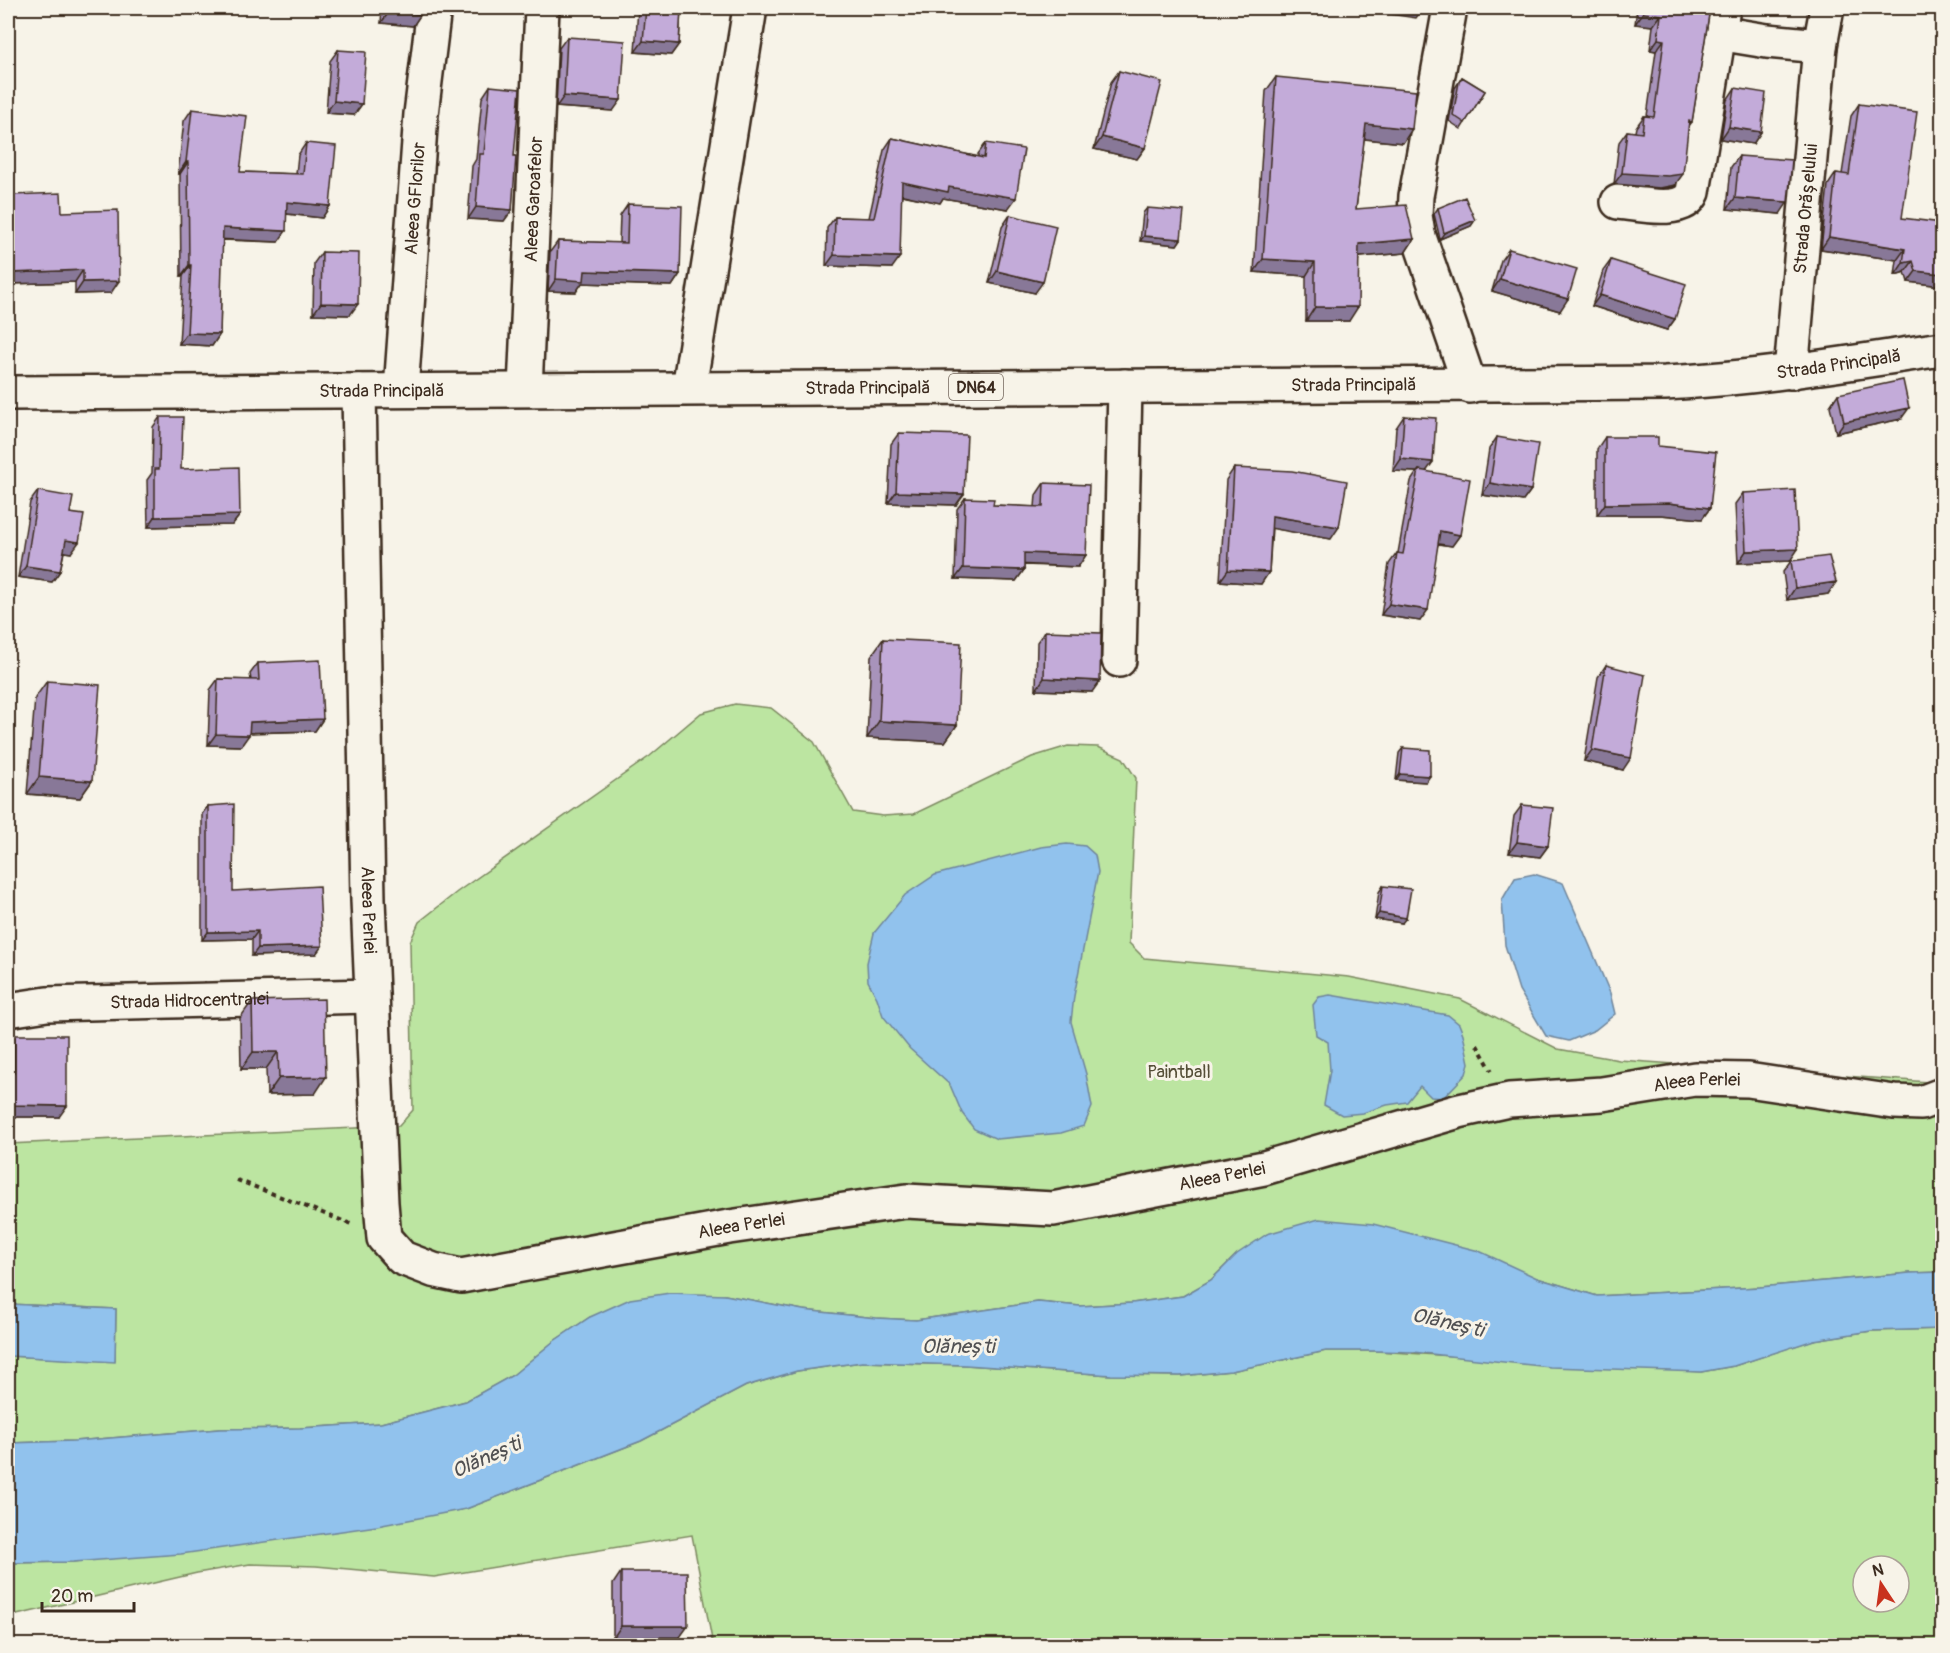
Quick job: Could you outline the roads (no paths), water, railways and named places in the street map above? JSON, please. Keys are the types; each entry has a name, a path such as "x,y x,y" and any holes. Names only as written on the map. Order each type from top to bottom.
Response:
{"street":[{"name":"Aleea GFlorilor","path":"401,390 421,114 434,8"},
{"name":"Aleea Garoafelor","path":"525,389 542,8"},
{"path":"689,388 750,8"},
{"path":"1450,8 1416,196 1415,215 1418,234 1470,386"},
{"name":"Strada Orășelului","path":"1791,372 1821,46 1827,8"},
{"path":"1617,202 1665,206 1681,205 1690,199 1721,20 1767,41 1821,46"},
{"name":"Strada Principală","path":"8,393 1470,386 1665,383 1732,379 1791,372 1942,349"},
{"path":"1119,660 1125,386"},
{"name":"Aleea Perlei","path":"358,392 371,996 384,1238 402,1258 433,1270 461,1276 729,1227 906,1201 1053,1209 1264,1168 1459,1110 1509,1100 1602,1094 1695,1079 1748,1080 1894,1102 1921,1103 1942,1095"},
{"name":"Strada Hidrocentralei","path":"8,1010 47,1004 371,996"}],"water":[{"path":"1067,844 1085,846 1095,855 1098,872 1071,1022 1086,1074 1092,1107 1084,1126 1061,1133 997,1139 974,1129 962,1113 950,1085 910,1049 883,1016 868,981 867,963 874,933 905,895 935,875 1041,847"},
{"path":"1534,874 1563,883 1610,993 1615,1014 1595,1030 1569,1041 1546,1036 1519,990 1505,945 1502,900 1515,878"},
{"path":"1330,995 1448,1015 1459,1024 1463,1034 1469,1063 1466,1074 1443,1098 1431,1097 1420,1086 1407,1102 1387,1105 1363,1113 1342,1115 1324,1105 1330,1070 1328,1042 1316,1035 1313,1005 1319,997"},
{"name":"Olănești","path":"1319,1219 1373,1224 1479,1251 1537,1278 1597,1296 1760,1287 1942,1272 1942,1329 1871,1331 1814,1340 1734,1366 1701,1372 1550,1367 1413,1352 1376,1351 1326,1351 1231,1371 1180,1376 1111,1375 965,1365 862,1362 797,1371 746,1386 641,1441 466,1509 377,1526 181,1554 73,1562 8,1563 8,1443 74,1441 219,1429 300,1428 381,1423 466,1401 513,1375 554,1341 590,1317 630,1299 670,1293 725,1295 803,1310 916,1320 1038,1302 1080,1306 1132,1303 1183,1296 1211,1280 1237,1254 1267,1234"},
{"path":"8,1304 116,1309 115,1362 8,1356"}],"park label":[{"name":"Paintball","path":"1179,1072"}]}
